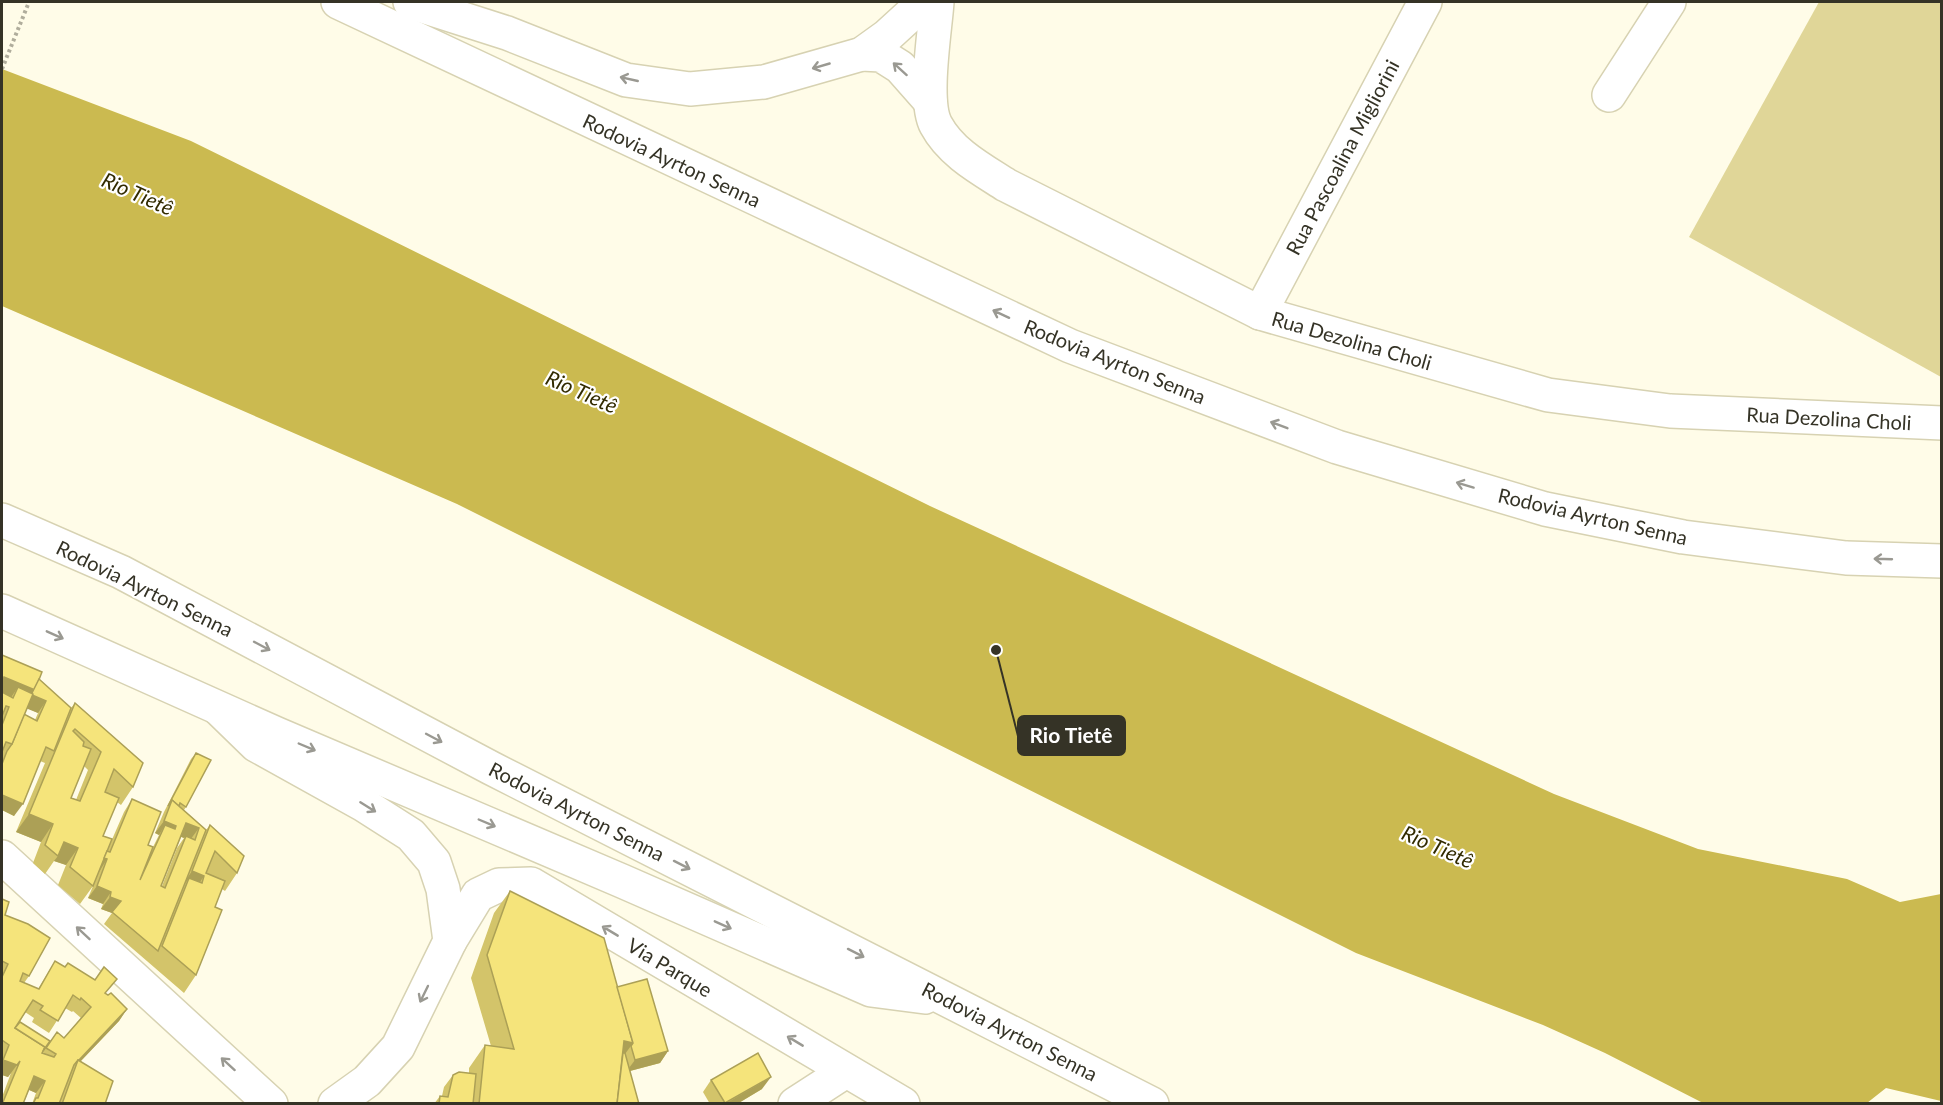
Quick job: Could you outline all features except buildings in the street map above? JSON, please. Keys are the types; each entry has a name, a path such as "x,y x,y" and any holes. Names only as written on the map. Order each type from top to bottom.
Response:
{"main road":[{"name":"Rodovia Ayrton Senna","path":"338,2 1070,346 1337,447 1545,509 1683,537 1846,558 1941,561"},
{"path":"410,2 507,33 626,80 690,89 764,82 862,54 881,55 900,67 930,101"},
{"path":"862,54 887,36 910,15 920,2"},
{"name":"Rua Dezolina Choli","path":"937,2 930,101 936,124 952,146 975,165 1006,185 1260,314 1548,395 1670,411 1941,423"},
{"name":"Rua Pascoalina Migliorini","path":"1260,314 1425,2"},
{"path":"1610,94 1669,2"},
{"name":"Rodovia Ayrton Senna","path":"2,519 121,572 491,768 1152,1104"},
{"path":"2,611 215,706 871,990 951,1000"},
{"path":"215,706 256,745 364,805 411,835 434,862 443,890 450,941"},
{"path":"2,857 271,1104"},
{"name":"Via Parque","path":"335,1104 367,1081 398,1047 450,941 477,895 499,885 531,884 903,1104"},
{"path":"795,1104 846,1071"}],"path":[{"path":"2,69 29,2"}],"shaded area":[{"path":"1819,2 1941,2 1941,377 1689,237"}],"water":[{"name":"Rio Tietê","path":"2,69 191,141 930,506 1554,794 1698,849 1847,879 1900,902 1941,894 1941,1101 1886,1088 1867,1103 1703,1103 1605,1053 1543,1025 1356,953 457,504 2,306"}],"place":[{"name":"Rio Tietê","path":"996,650"}]}
